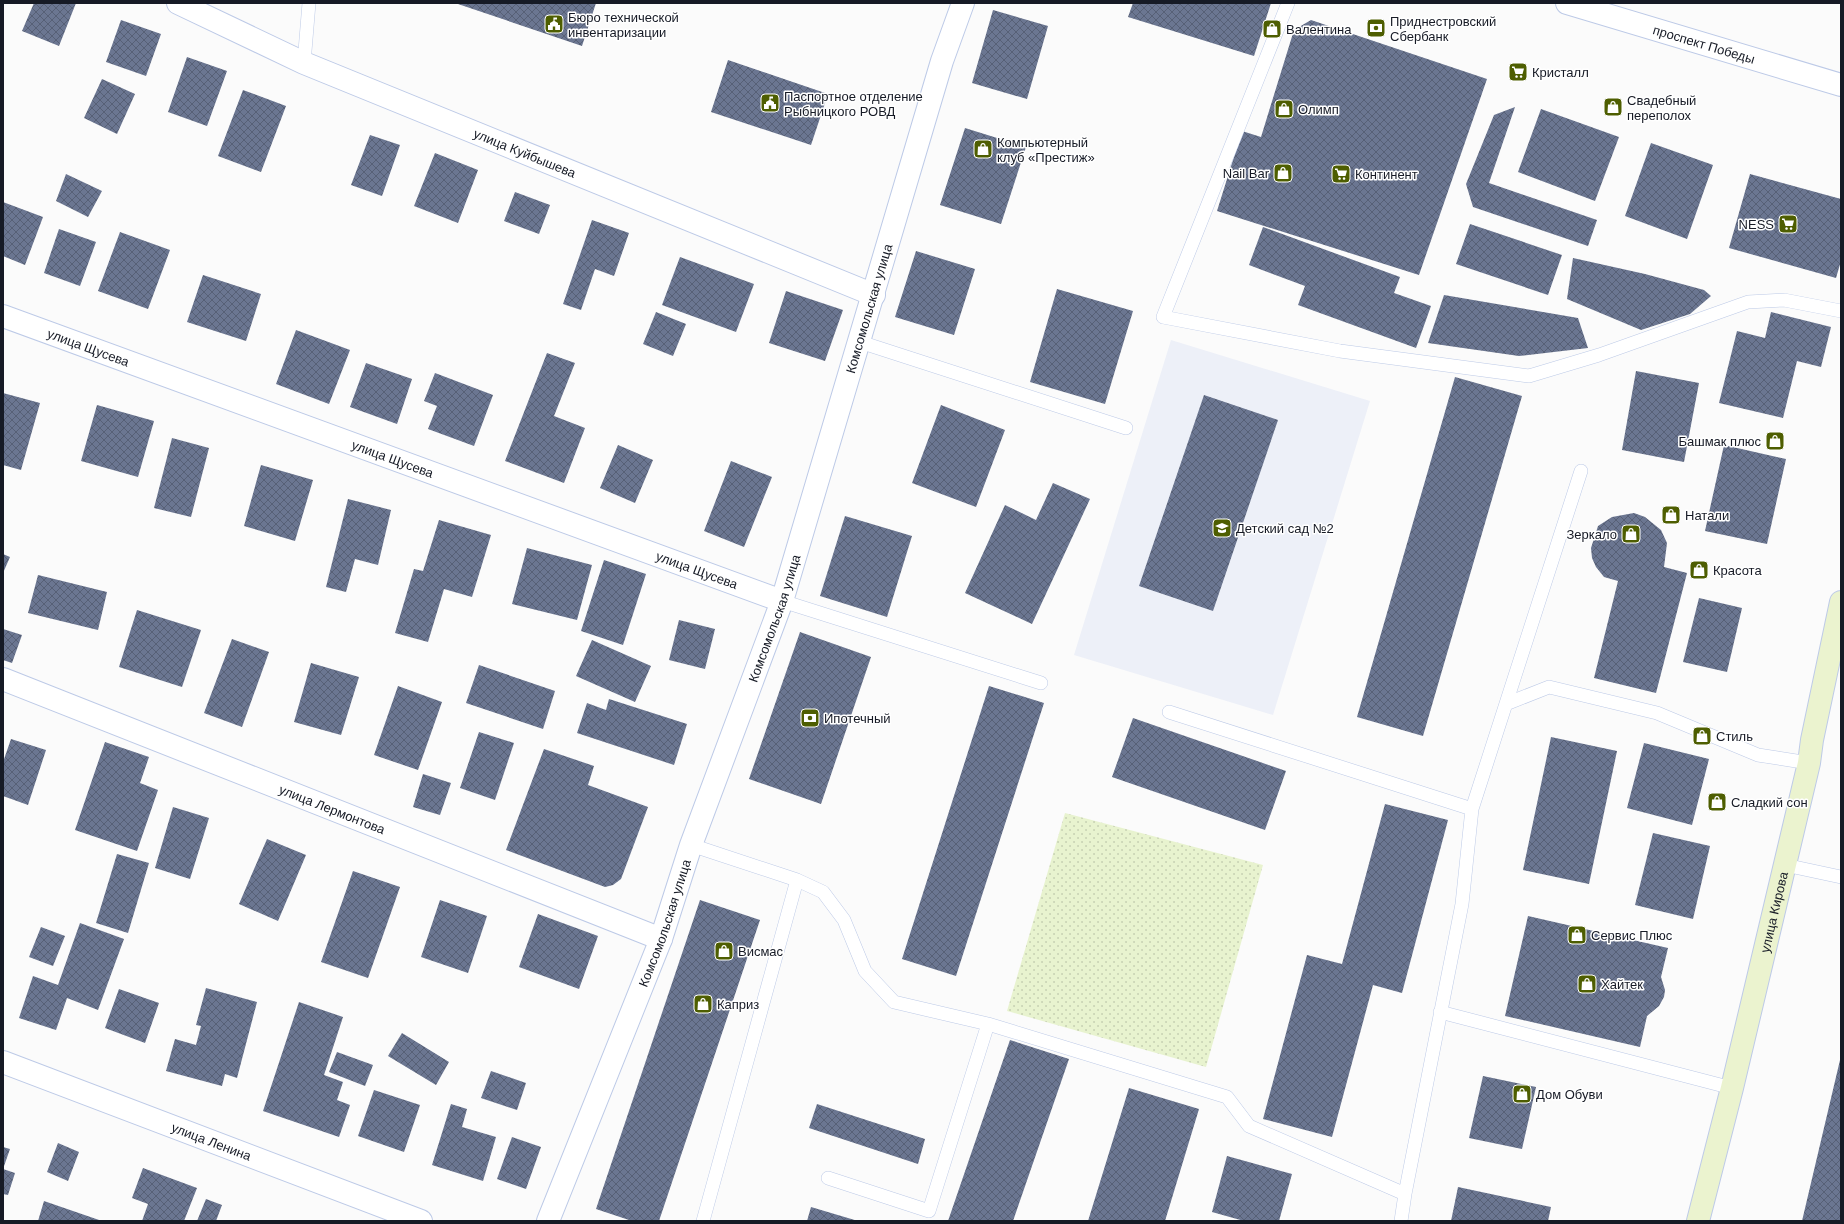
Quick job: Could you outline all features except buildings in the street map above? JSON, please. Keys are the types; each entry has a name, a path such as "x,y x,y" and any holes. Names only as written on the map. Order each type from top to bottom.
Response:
{"main road":[{"name":"улица Кирова","path":"1698,1221 1732,1088 1810,763 1814,732 1841,602"}],"street":[{"name":"улица Куйбышева","path":"178,3 304,62 874,294"},
{"name":"Комсомольская улица","path":"548,1221 661,939 691,845 782,601 860,342 942,61 963,3"},
{"name":"проспект Победы","path":"1567,3 1841,85"},
{"name":"улица Щусева","path":"3,316 782,601"},
{"name":"улица Лермонтова","path":"3,679 661,939"},
{"name":"улица Ленина","path":"3,1062 421,1221"}],"lane":[{"path":"304,62 309,3"},
{"path":"1288,3 1163,317 1340,351 1529,376 1599,355 1748,302 1784,300 1841,311"},
{"path":"860,342 1126,428"},
{"path":"1401,1221 1462,904 1472,809 1581,471"},
{"path":"782,601 1041,683"},
{"path":"1506,704 1549,686 1656,713 1758,755 1810,763"},
{"path":"1169,712 1472,809"},
{"path":"691,845 797,880 823,892 844,920 866,971 894,1002 988,1024 1227,1097 1249,1126 1405,1194"},
{"path":"1785,865 1841,877"},
{"path":"702,1221 797,880"},
{"path":"1440,1012 1732,1088"},
{"path":"828,1178 929,1211 988,1024"}],"shaded area":[{"name":"Детский сад №2","path":"1171,340 1370,401 1273,715 1074,655"}],"green space":[{"path":"1065,813 1263,865 1206,1067 1007,1011"}],"place":[{"name":"Бюро технической инвентаризации","path":"554,24"},
{"name":"Приднестровский Сбербанк","path":"1376,28"},
{"name":"Валентина","path":"1272,29"},
{"name":"Кристалл","path":"1518,72"},
{"name":"Паспортное отделение Рыбницкого РОВД","path":"770,103"},
{"name":"Свадебный переполох","path":"1613,107"},
{"name":"Олимп","path":"1284,109"},
{"name":"Компьютерный клуб «Престиж»","path":"983,149"},
{"name":"Nail Bar","path":"1283,173"},
{"name":"Континент","path":"1341,174"},
{"name":"NESS","path":"1788,224"},
{"name":"Башмак плюс","path":"1775,441"},
{"name":"Натали","path":"1671,515"},
{"name":"Детский сад №2","path":"1222,528"},
{"name":"Зеркало","path":"1631,534"},
{"name":"Красота","path":"1699,570"},
{"name":"Ипотечный","path":"810,718"},
{"name":"Стиль","path":"1702,736"},
{"name":"Сладкий сон","path":"1717,802"},
{"name":"Сервис Плюс","path":"1577,935"},
{"name":"Висмас","path":"724,951"},
{"name":"Хайтек","path":"1587,984"},
{"name":"Каприз","path":"703,1004"},
{"name":"Дом Обуви","path":"1522,1094"}]}
